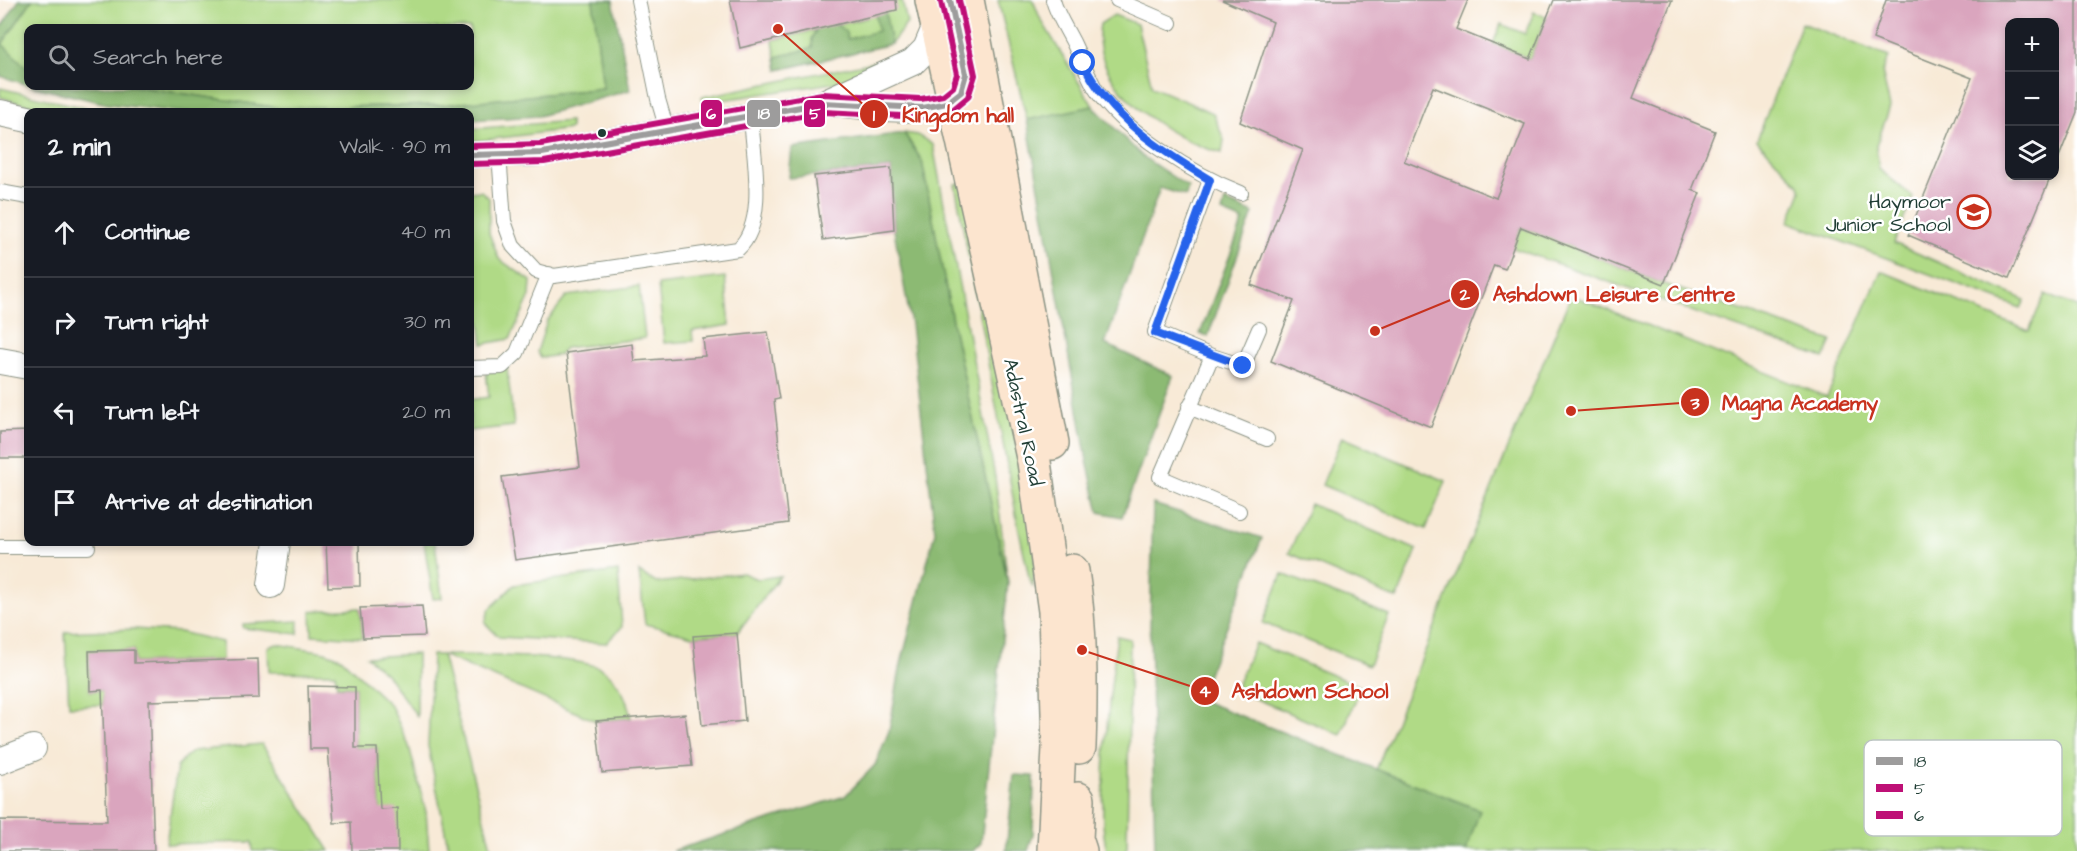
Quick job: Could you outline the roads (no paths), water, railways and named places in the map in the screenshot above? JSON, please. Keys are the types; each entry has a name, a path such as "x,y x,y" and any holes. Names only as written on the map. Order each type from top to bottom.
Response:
{"street":[{"path":"967,0 1059,484 1078,611 1082,678 1072,848"},
{"path":"823,103 913,62 926,49 940,8"},
{"name":"Adastral Road","path":"940,8 966,74 951,97 1034,462 1055,610 1059,747 1072,848"},
{"path":"895,72 951,97"},
{"path":"474,155 542,153 823,103 951,97 978,88 989,112"},
{"path":"0,113 24,118"},
{"path":"0,361 24,365"},
{"path":"271,585 276,546"},
{"path":"0,761 33,748"}],"lane":[{"path":"638,0 658,99 667,130"},
{"path":"1068,0 1054,4 1096,89 1115,111 1147,139 1210,180 1241,193"},
{"path":"1117,0 1170,23"},
{"path":"499,154 504,221 513,246 536,271 554,276 738,249 747,241 754,219 756,202 751,117"},
{"path":"1210,180 1155,333 1243,366 1259,329"},
{"path":"0,192 24,196"},
{"path":"474,368 502,367 517,353 549,274"},
{"path":"1212,356 1160,477 1239,511"},
{"path":"1190,407 1267,439"},
{"path":"0,547 88,547"}],"place":[{"name":"Kingdom hall","path":"778,29"},
{"name":"Haymoor Junior School","path":"1974,212"},
{"name":"Ashdown Leisure Centre","path":"1375,331"},
{"name":"Magna Academy","path":"1571,411"},
{"name":"Ashdown School","path":"1082,650"}]}
